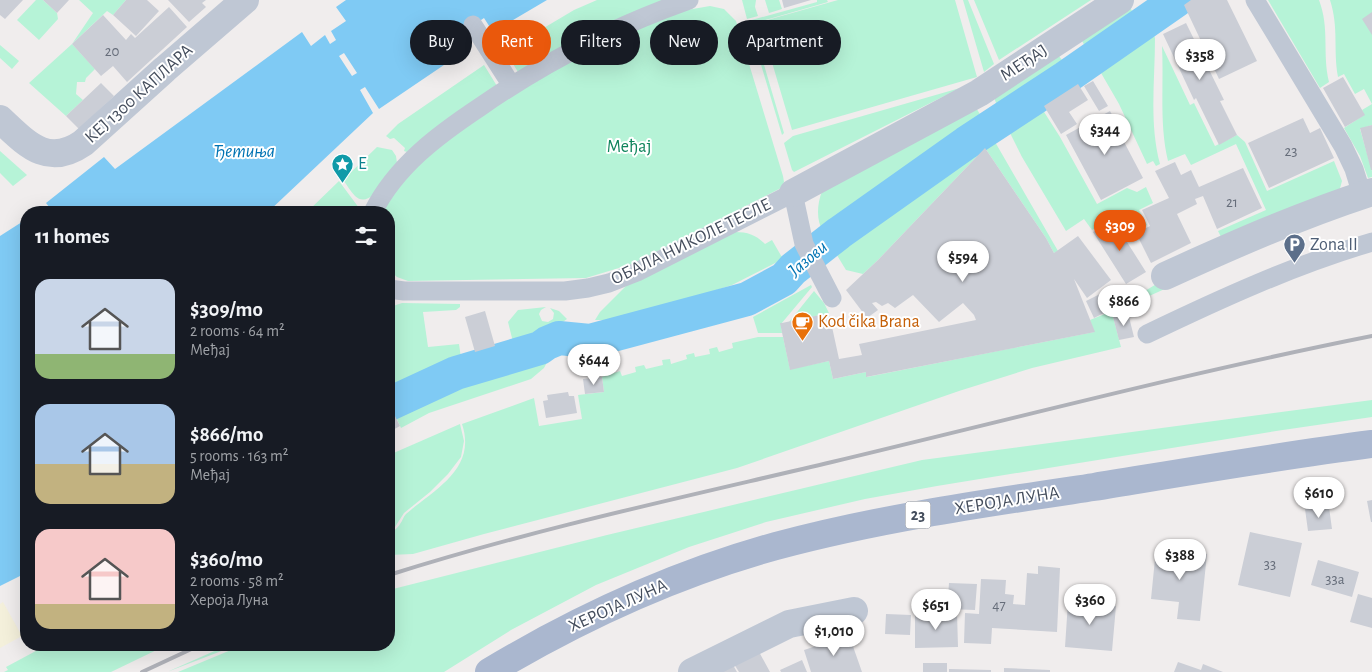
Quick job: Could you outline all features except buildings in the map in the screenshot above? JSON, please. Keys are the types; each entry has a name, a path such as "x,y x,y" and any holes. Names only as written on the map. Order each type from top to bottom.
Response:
{"main road":[{"name":"ХЕРОЈА ЛУНА","path":"489,672 554,635 621,602 682,578 775,546 851,528 925,514 1372,444"}],"street":[{"name":"МЕЂАЈ","path":"793,193 979,93 1120,0"},
{"name":"КЕЈ 1300 КАПЛАРА","path":"0,119 29,146 58,154 74,150 83,144 165,69 231,5"},
{"path":"1159,278 1279,225 1367,193"},
{"path":"692,672 789,624 854,611"}],"lane":[{"path":"377,206 390,185 410,162 462,119 536,70 618,29 689,0"},
{"path":"1255,0 1343,146 1367,193"},
{"path":"473,24 512,86"},
{"path":"793,193 804,244 832,298"},
{"name":"ОБАЛА НИКОЛЕ ТЕСЛЕ","path":"395,290 565,291 609,283 636,272 793,193"},
{"path":"1147,334 1236,292 1372,242"}],"green space":[{"path":"36,0 43,0 57,13 58,19 39,40 17,20"},
{"path":"79,0 126,0 113,15 107,11 72,44 93,13"},
{"path":"597,0 668,0 626,20 561,20 561,51 551,56 551,24 574,10"},
{"path":"742,0 756,0 755,7 758,16 747,19"},
{"path":"765,0 779,0 782,9 769,13"},
{"path":"817,0 827,0 828,2 766,20 752,20 817,2"},
{"path":"838,0 955,0 977,77 792,130 773,65 841,65 841,20 767,20"},
{"path":"963,0 968,0 994,64 984,72"},
{"path":"974,0 1091,0 999,60"},
{"path":"1268,0 1319,0 1324,21 1329,82 1320,88"},
{"path":"1330,0 1372,0 1372,104 1364,89 1355,94 1344,74 1338,77 1333,10"},
{"path":"1129,5 1136,19 1089,54 1080,37"},
{"name":"Међај","path":"710,6 724,9 735,20 728,20 728,65 749,65 783,176 784,182 781,188 632,264 586,278 408,281 395,275 395,206 386,206 395,190 412,170 461,128 561,65 640,65 640,28 650,24 650,65 718,65 718,20 659,20 681,11"},
{"path":"1151,27 1155,38 1153,102 1160,164 1156,166 1153,161 1147,164 1119,104 1097,66"},
{"path":"72,44 95,69 86,78 85,82 77,82 76,94 83,100 66,116 29,83"},
{"path":"0,45 19,61 12,69 0,58"},
{"path":"1162,46 1190,105 1194,103 1215,146 1237,135 1245,142 1267,191 1334,161 1342,181 1339,192 1222,239 1218,231 1266,210 1236,144 1191,165 1185,154 1168,161 1163,118"},
{"path":"1059,56 1068,68 999,112 994,97"},
{"path":"484,65 497,86 407,152 404,151 405,148 394,138 390,139 386,136 398,124"},
{"path":"514,65 533,65 518,72"},
{"path":"761,65 764,65 784,133 782,135"},
{"path":"960,88 794,172 792,170 784,143 793,136"},
{"path":"1039,104 1060,137 1097,204 1127,188 1137,192 1146,187 1153,203 1139,210 1147,225 1126,236 1114,216 1092,230 1084,219 1066,231 1022,157 1006,125"},
{"path":"1372,104 1372,125 1360,129 1372,171 1372,177 1368,178 1360,156 1344,128 1364,115 1362,110"},
{"path":"975,106 984,121 823,232 818,212 822,191"},
{"path":"991,135 1058,251 1054,253 1046,238 985,148 863,274 846,270 832,247"},
{"path":"377,147 392,150 396,156 397,163 373,195 367,199 361,199 355,196 343,180"},
{"path":"0,151 27,175 13,186 0,173"},
{"path":"339,181 358,206 313,206"},
{"path":"735,232 751,235 765,244 772,240 783,259 732,285 689,299 611,320 595,320 600,312 626,286"},
{"path":"1163,280 1169,287 1112,313 1121,347 1032,368 959,391 737,468 413,554 395,555 395,529 406,514 440,486 459,466 464,454 465,440 462,424 534,398 539,426 582,419 578,395 604,392 602,377 620,371 622,376 636,372 635,367 644,365 646,369 663,365 662,360 670,359 671,364 687,359 686,355 694,353 695,357 710,354 709,349 717,347 719,352 733,348 732,343 758,337 783,337 790,369 829,361 833,379 866,372 867,377 1094,332 1090,320 1112,311"},
{"path":"811,285 812,287 781,324 782,333 758,333 753,317"},
{"path":"814,291 824,303 829,313 789,322"},
{"path":"402,303 460,304 460,307 456,310 423,312 428,347 459,344 461,358 513,342 508,322 518,310 546,307 539,314 542,321 548,322 553,319 554,313 550,308 559,311 567,319 557,326 554,333 537,341 436,371 395,392 395,305"},
{"path":"552,353 544,368 531,379 429,413 401,428 395,415 395,410 460,380"},
{"path":"1372,400 1372,417 937,486 865,499 766,522 689,547 596,585 511,630 444,672 178,672 229,651 395,651 395,588 607,535 922,460"},
{"path":"460,424 464,441 461,457 448,474 430,492 404,513 395,527 395,452"},
{"path":"36,651 155,651 111,672 4,672 8,670 6,667"},
{"path":"214,651 221,651 167,672"}],"sand":[{"path":"3,602 20,632 20,637 0,648 0,604"}],"water":[{"name":"Ђетиња","path":"346,0 547,0 513,20 485,20 484,18 472,26 472,20 410,20 410,65 444,65 379,109 365,87 360,90 373,113 274,206 48,206 46,203 104,157 115,169 302,32 311,46 325,35 330,44 336,40 331,31 346,21 336,7","holes":["344,53 357,73 352,76 339,56"]},
{"path":"20,223 20,576 0,586 0,236"}],"waterway":[{"name":"Јазови","path":"395,401 456,373 540,348 559,338 590,341 747,299 784,279 793,269 839,233 966,143 1065,78 1177,0"}],"railway":[{"path":"395,573 444,558 609,514 1169,380 1372,336"},
{"path":"142,672 187,651"}],"place":[{"name":"E","path":"342,183"},
{"name":"Zona II","path":"1294,264"},
{"name":"Kod čika Brana","path":"802,341"}]}
